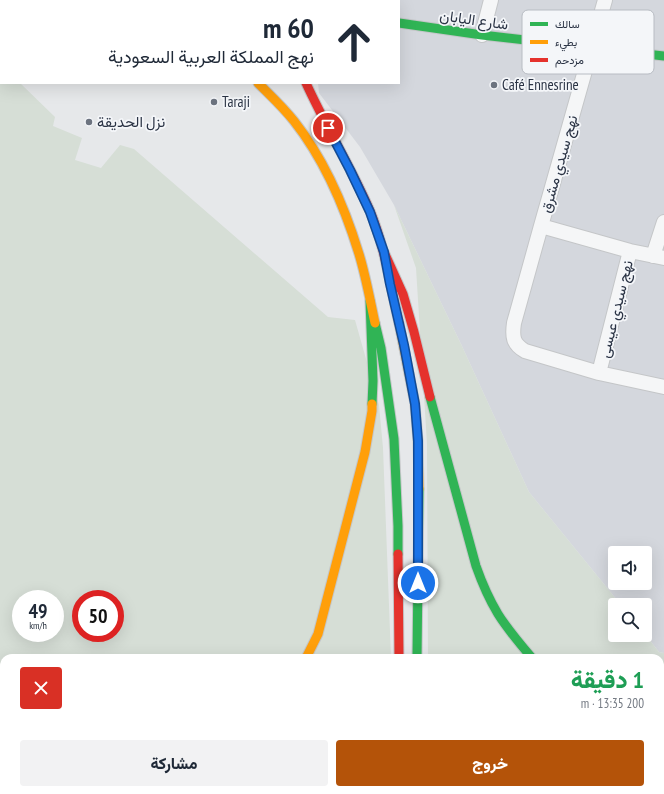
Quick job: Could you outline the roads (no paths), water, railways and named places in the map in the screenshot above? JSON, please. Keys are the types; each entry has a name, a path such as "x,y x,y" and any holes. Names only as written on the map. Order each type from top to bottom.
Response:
{"main road":[{"name":"شارع اليابان","path":"400,23 522,40"},
{"name":"شارع اليابان","path":"654,55 664,56"},
{"path":"259,84 297,125 328,176 345,215 359,255 382,348 394,439 398,526 399,654"},
{"path":"306,84 370,212 384,252 403,294 476,566 485,590 498,614 529,654"},
{"path":"384,252 415,404 418,441 417,654"},
{"path":"308,654 318,634 365,452 372,411 373,382 370,301"}],"street":[{"path":"482,35 491,0"},
{"name":"نهج سيدي مشرق","path":"602,10 605,0"},
{"name":"نهج سيدي مشرق","path":"584,74 541,226 630,251 659,257"},
{"name":"نهج سيدي عيسى","path":"659,257 664,222"},
{"path":"541,226 514,323 512,333 514,341 519,348 526,351 599,373"},
{"name":"نهج سيدي عيسى","path":"630,251 599,373 664,387"}],"place":[{"name":"Café Ennesrine","path":"494,85"},
{"name":"Taraji","path":"214,102"},
{"name":"نزل الحديقة","path":"89,122"}]}
